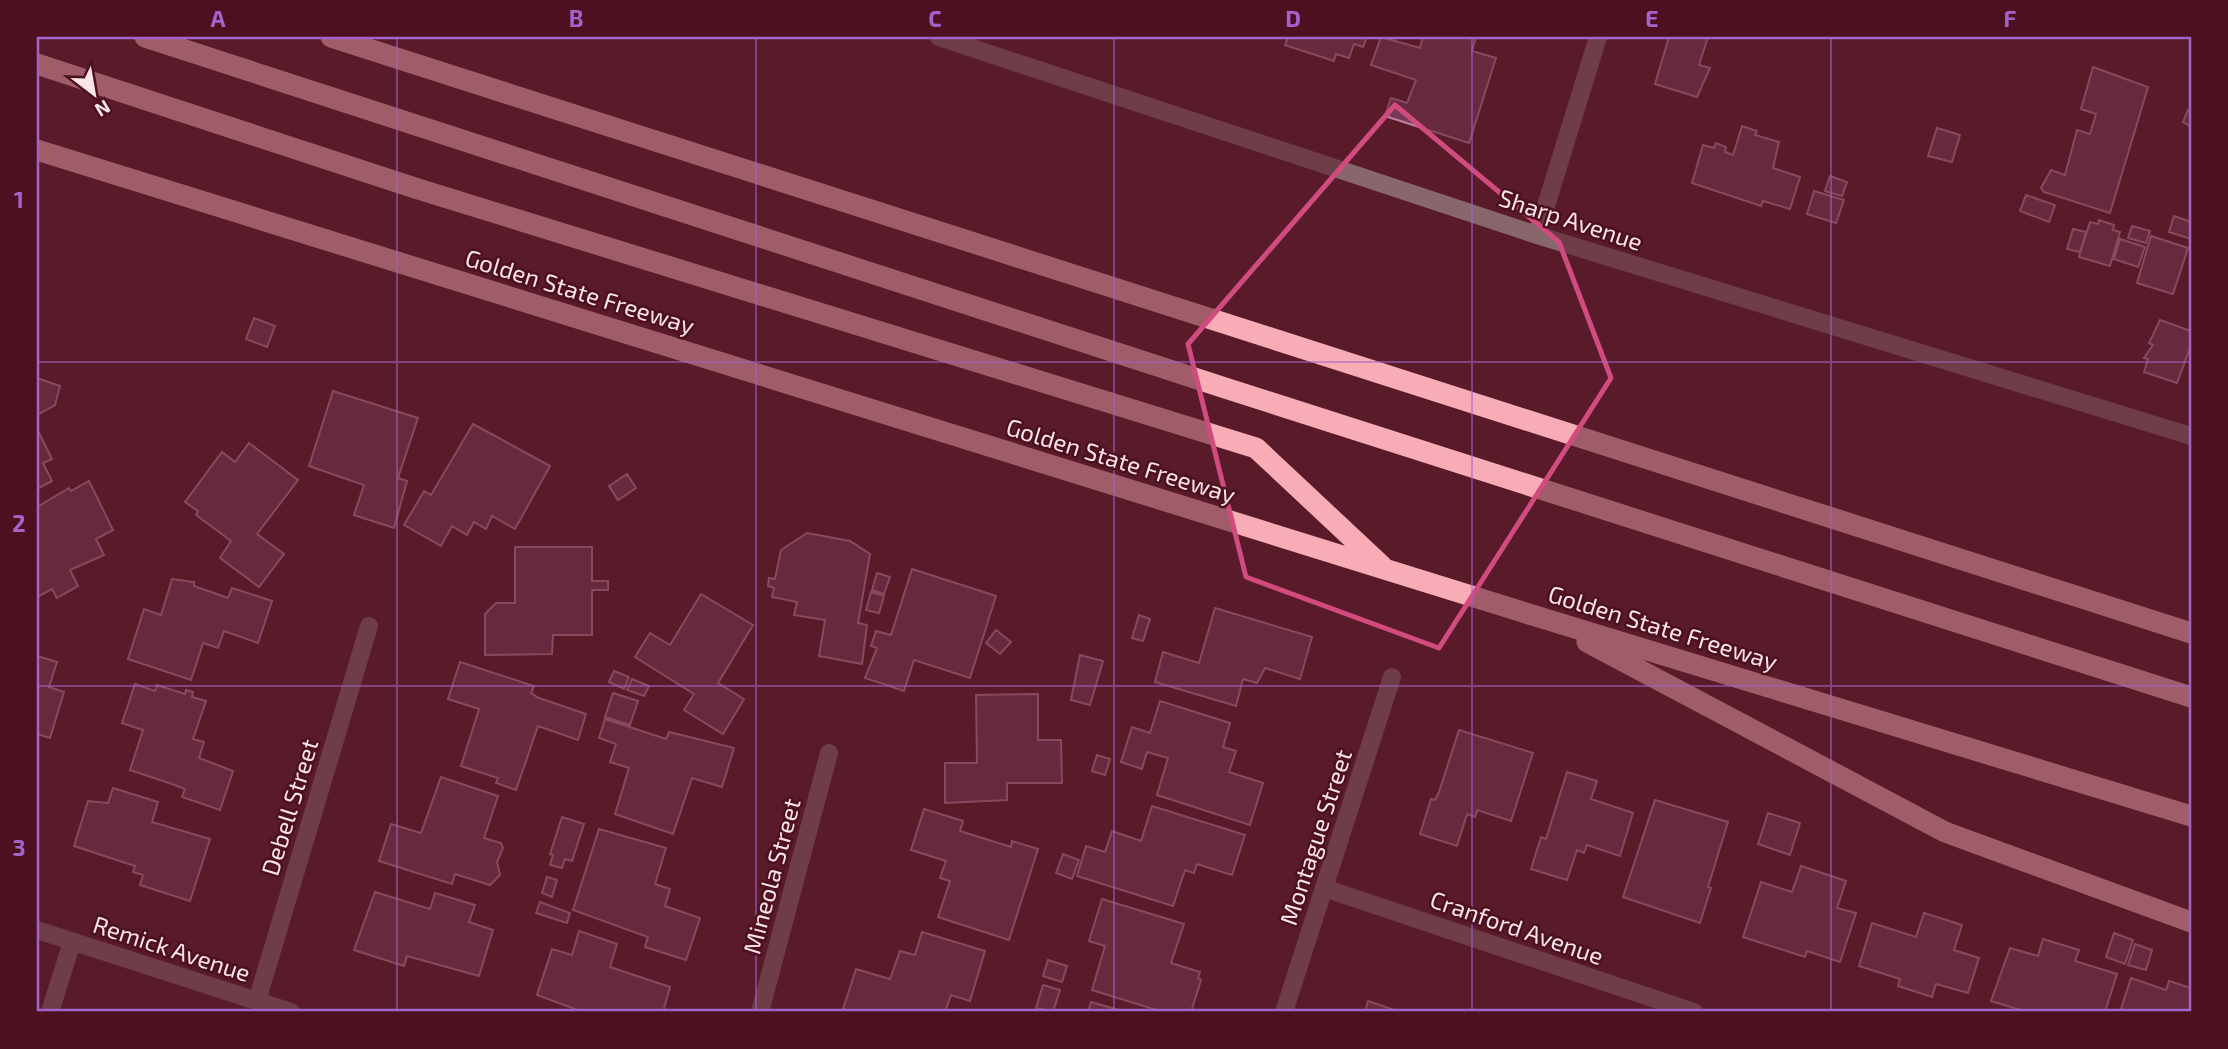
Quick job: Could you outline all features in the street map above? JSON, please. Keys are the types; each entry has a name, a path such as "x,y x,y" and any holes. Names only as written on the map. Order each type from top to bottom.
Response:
{"highway":[{"path":"145,37 1262,400 2191,697"},
{"path":"331,37 2191,633"},
{"path":"37,64 415,188 1256,448 1386,570"},
{"name":"Golden State Freeway","path":"37,150 1386,570 2191,816"},
{"path":"1542,618 1945,832 2191,922"}],"street":[{"name":"Sharp Avenue","path":"939,37 1537,235 2191,436"},
{"path":"1537,235 1598,37"},
{"name":"Debell Street","path":"257,1001 369,626"},
{"name":"Montague Street","path":"1284,1012 1392,677"},
{"name":"Mineola Street","path":"760,1012 829,753"},
{"name":"Cranford Avenue","path":"1325,888 1693,1012"},
{"name":"Remick Avenue","path":"37,930 291,1012"},
{"path":"50,1012 72,942"}],"highlighted area":[{"path":"1395,105 1559,242 1611,378 1439,648 1246,577 1188,344"}],"building":[{"path":"1288,37 1367,37 1363,47 1354,44 1349,58 1336,54 1334,61 1285,45"},
{"path":"1381,37 1420,48 1423,37 1476,37 1472,51 1496,58 1469,143 1385,116 1391,98 1407,103 1416,80 1371,65"},
{"path":"1669,37 1708,37 1699,65 1710,68 1697,97 1655,84"},
{"path":"2093,67 2148,87 2110,213 2044,192 2041,188 2051,170 2065,175 2077,130 2090,134 2096,114 2081,109"},
{"path":"2188,110 2191,111 2191,127 2183,122"},
{"path":"1742,126 1757,131 1755,135 1779,142 1773,168 1800,177 1790,209 1763,201 1761,206 1692,183 1703,145 1714,148 1716,143 1726,147 1725,152 1733,155"},
{"path":"1937,128 1960,135 1952,162 1928,156"},
{"path":"1830,176 1847,182 1842,196 1825,191"},
{"path":"1814,191 1844,200 1836,223 1807,214"},
{"path":"2026,195 2055,205 2049,222 2020,211"},
{"path":"2174,216 2191,222 2191,239 2169,232"},
{"path":"2099,220 2114,225 2113,230 2120,232 2110,266 2079,257 2090,222 2098,224"},
{"path":"2132,226 2150,231 2146,243 2128,238"},
{"path":"2073,229 2086,232 2080,252 2067,249"},
{"path":"2151,236 2188,248 2173,294 2137,283"},
{"path":"2120,239 2145,247 2138,267 2114,259"},
{"path":"254,318 275,326 267,347 246,339"},
{"path":"2160,320 2191,331 2191,345 2177,383 2144,372 2148,359 2144,358 2153,345 2149,343"},
{"path":"37,378 60,386 55,405 37,415"},
{"path":"333,391 418,418 398,478 407,481 394,528 354,515 364,485 309,466"},
{"path":"473,424 550,466 515,529 492,516 486,529 474,522 467,535 452,526 441,546 404,525 424,491 431,495"},
{"path":"37,429 52,459 43,463 52,481 37,489"},
{"path":"249,443 298,480 257,534 284,554 259,587 220,558 231,541 196,515 198,511 185,502 222,452 235,462"},
{"path":"627,474 636,488 618,500 609,486"},
{"path":"89,481 113,530 96,539 104,555 70,570 78,586 57,598 52,589 37,597 37,507 69,488 71,491"},
{"path":"807,533 850,541 870,554 858,623 867,625 862,664 819,656 825,620 794,615 797,602 772,597 774,588 768,586 769,578 775,579 781,550"},
{"path":"515,547 592,547 592,581 608,581 608,590 592,590 592,635 553,635 552,654 485,655 485,614 496,603 515,603"},
{"path":"912,569 996,596 970,678 914,660 904,691 865,678 877,648 871,646 876,631 891,635"},
{"path":"877,573 890,577 884,594 872,590"},
{"path":"172,579 194,582 194,586 228,598 232,588 272,601 258,643 224,631 218,648 203,643 191,680 128,659 144,609 161,615"},
{"path":"871,592 884,596 879,613 866,610"},
{"path":"701,594 753,625 718,683 744,699 723,734 684,710 694,694 635,657 650,633 670,645"},
{"path":"1215,608 1312,637 1300,679 1265,668 1257,683 1243,679 1236,706 1155,682 1163,652 1199,663"},
{"path":"1139,615 1150,619 1143,641 1132,638"},
{"path":"996,630 1011,642 1000,654 986,643"},
{"path":"1080,655 1103,661 1090,705 1071,700"},
{"path":"37,656 57,662 49,687 64,692 50,738 37,734"},
{"path":"460,662 534,686 531,693 539,698 586,714 578,740 538,726 516,790 496,783 498,778 461,766 479,709 448,699"},
{"path":"614,671 629,677 624,689 609,682"},
{"path":"632,679 649,686 644,696 627,690"},
{"path":"135,684 155,691 157,685 185,694 186,690 193,692 192,697 206,701 193,739 204,742 199,758 233,771 220,810 182,797 185,789 130,770 143,730 122,723"},
{"path":"613,693 638,701 630,725 605,717"},
{"path":"1038,694 1038,740 1061,740 1062,783 1007,783 1007,800 945,803 945,763 977,763 976,695"},
{"path":"1160,701 1230,723 1223,747 1236,751 1229,772 1263,783 1250,825 1157,795 1168,758 1147,752 1142,769 1121,762 1132,727 1150,733"},
{"path":"605,719 666,739 669,732 734,748 722,787 692,778 673,834 615,814 629,768 610,762 616,744 599,738"},
{"path":"1459,730 1533,753 1511,821 1477,810 1475,817 1467,814 1457,846 1420,834 1431,799 1435,800 1439,792"},
{"path":"1097,755 1110,759 1105,775 1092,771"},
{"path":"1567,772 1597,781 1591,799 1633,813 1620,856 1587,845 1584,853 1577,850 1567,880 1531,869 1541,837 1546,839"},
{"path":"441,777 498,796 484,838 501,843 503,848 497,862 500,875 490,885 455,874 452,884 379,861 391,824 421,833"},
{"path":"113,788 158,802 152,822 210,839 190,901 140,885 143,875 133,872 135,866 74,846 88,801 108,803"},
{"path":"1655,800 1728,822 1700,923 1623,897"},
{"path":"1152,806 1245,835 1232,875 1197,864 1194,873 1185,870 1173,906 1077,876 1086,846 1105,852 1112,831 1141,841"},
{"path":"924,809 963,821 960,831 1011,847 1012,841 1038,849 1009,940 938,917 950,881 940,878 946,861 911,850"},
{"path":"1768,813 1800,823 1790,855 1758,844"},
{"path":"562,817 584,824 572,861 565,859 562,868 550,865 553,855 550,854"},
{"path":"599,829 666,848 655,884 670,889 665,906 700,918 686,960 645,947 648,937 573,910"},
{"path":"1063,854 1079,860 1072,879 1056,873"},
{"path":"1801,866 1846,881 1837,908 1856,913 1840,962 1807,951 1805,957 1743,937 1761,882 1792,892"},
{"path":"547,877 557,880 552,897 542,893"},
{"path":"375,892 430,909 435,893 475,905 469,922 493,930 479,976 407,956 404,966 354,950"},
{"path":"1102,899 1184,924 1171,963 1200,972 1198,978 1201,980 1191,1012 1163,1012 1092,990 1105,946 1089,941"},
{"path":"540,902 570,913 567,923 536,913"},
{"path":"1924,913 1962,925 1954,950 1979,958 1968,993 1936,984 1932,997 1898,986 1900,979 1859,966 1872,923 1916,937"},
{"path":"579,931 617,944 610,967 670,987 663,1012 583,1012 537,995 552,949 572,955"},
{"path":"922,932 985,951 970,1001 951,995 945,1012 854,1012 843,1009 856,969 890,979 900,951 915,955"},
{"path":"2114,933 2133,940 2125,964 2106,957"},
{"path":"2043,939 2079,950 2075,961 2117,974 2105,1012 2027,1012 1991,1001 2010,948 2038,956"},
{"path":"2135,944 2152,950 2146,970 2128,965"},
{"path":"1048,960 1067,966 1062,982 1043,976"},
{"path":"2131,978 2166,990 2169,981 2191,988 2191,1012 2120,1012"},
{"path":"1043,985 1060,990 1053,1012 1036,1008"},
{"path":"1368,1001 1397,1011 1397,1012 1365,1012"},
{"path":"1091,1002 1126,1012 1088,1012"}]}
